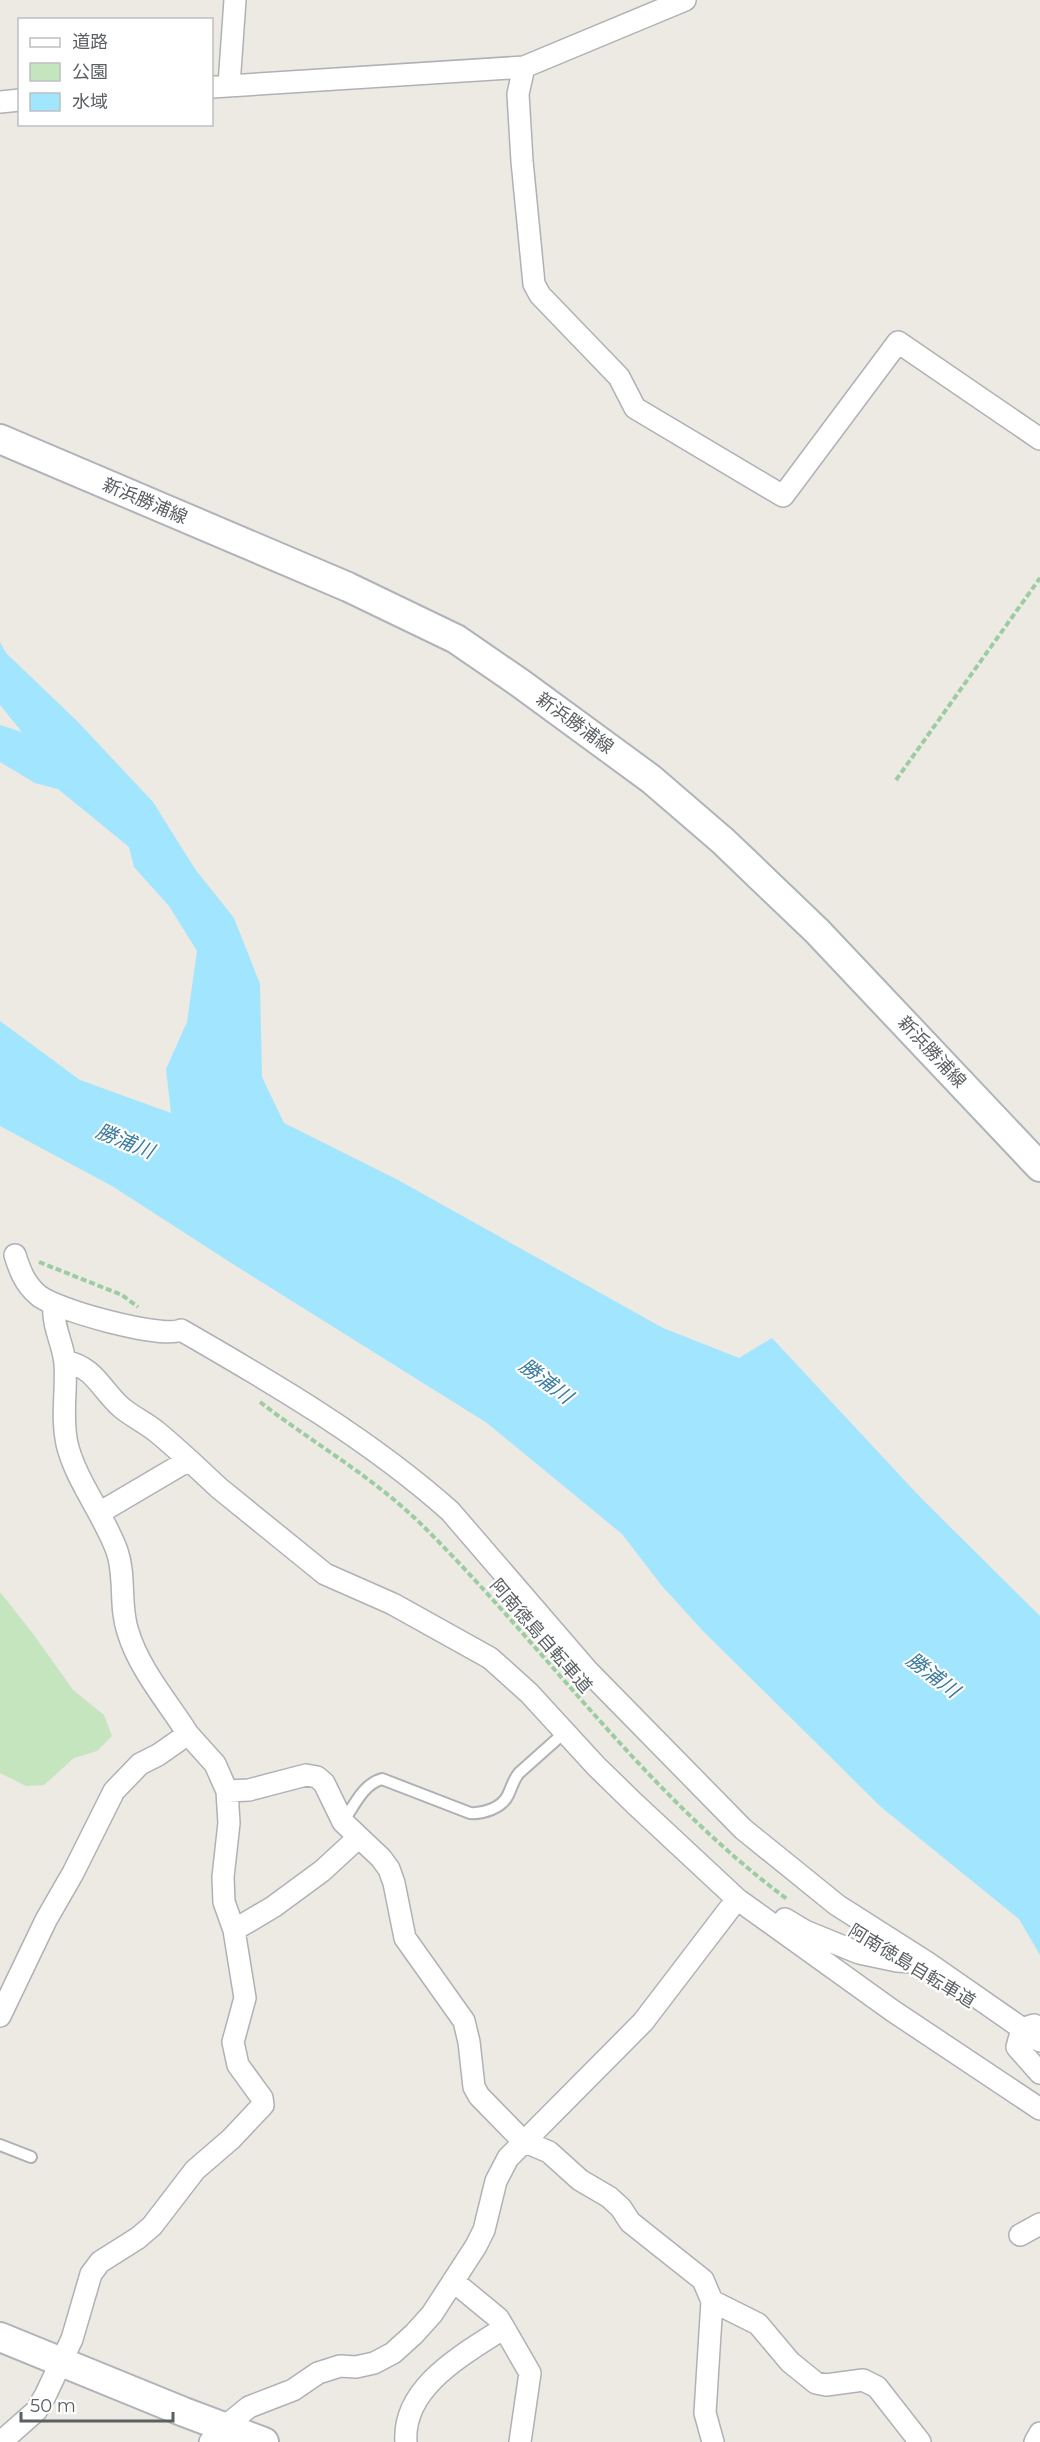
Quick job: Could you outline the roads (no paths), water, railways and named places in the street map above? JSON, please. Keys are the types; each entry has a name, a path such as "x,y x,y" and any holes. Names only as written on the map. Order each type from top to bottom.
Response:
{"main road":[{"name":"新浜勝浦線","path":"0,439 348,587 456,639 520,683 651,779 723,841 817,931 1040,1167"},
{"path":"0,2337 216,2435 264,2442"}],"street":[{"path":"235,0 220,86 524,67 686,0"},
{"path":"524,67 518,94 534,284 540,295 619,377 635,408 783,496 898,342 1040,439"},
{"path":"0,102 18,100"},
{"path":"15,1255 24,1280 39,1296 54,1305 85,1316 174,1334 181,1330 299,1400 387,1461 450,1511 588,1671 743,1829 837,1905 1031,2028 1040,2041"},
{"path":"1,2442 36,2411 62,2364 72,2339 91,2274 100,2262 138,2238 152,2226 195,2170 231,2139 263,2105 262,2098 238,2065 233,2042 245,1998 234,1930 224,1902 223,1877 229,1823 227,1791 214,1764 188,1734 141,1661 128,1633 123,1612 119,1558 109,1528 99,1513 68,1446 63,1418 65,1361 53,1317 54,1305"},
{"path":"65,1361 79,1364 92,1374 124,1409 156,1431 219,1488 325,1574 393,1604 490,1658 529,1693 635,1804 743,1902 902,2017 1040,2109"},
{"path":"99,1513 189,1460"},
{"path":"0,2016 46,1920 73,1873 114,1791 140,1764 188,1734"},
{"path":"227,1791 249,1790 306,1775 317,1777 324,1783 343,1822 381,1858 389,1869 405,1938 464,2021 470,2042 474,2087 479,2096 523,2141 549,2152 580,2180 609,2197 621,2208 630,2222 702,2280 712,2301 705,2413 712,2442"},
{"path":"234,1930 322,1871 359,1837"},
{"path":"743,1902 778,1915 805,1931 859,1953 897,1961 928,1963"},
{"path":"216,2435 249,2407 293,2390 318,2373 340,2366 356,2367 374,2363 393,2353 414,2334 432,2314 476,2246 484,2230 496,2181 508,2158 643,2022 743,1902"},
{"path":"1031,2028 1017,2047 1040,2073"},
{"path":"1020,2235 1040,2224"},
{"path":"453,2281 498,2318 530,2373 520,2442"},
{"path":"712,2301 758,2324 790,2362 816,2383 826,2385 863,2380 877,2387 920,2442"},
{"path":"406,2442 405,2427 410,2409 426,2388 448,2365 504,2328"},
{"path":"1035,2442 1040,2433"}],"lane":[{"path":"343,1822 364,1791 374,1781 382,1779 470,1813 480,1814 503,1803 513,1780 519,1773 565,1732"},
{"path":"0,2145 31,2157"}],"water":[{"name":"勝浦川","path":"0,642 6,653 77,721 153,802 195,869 234,918 260,984 262,1077 284,1123 398,1180 663,1328 739,1358 772,1338 920,1497 1040,1616 1040,1955 1019,1919 881,1807 703,1631 662,1586 622,1534 487,1423 112,1186 0,1126 0,1021 80,1080 171,1113 166,1069 187,1022 197,951 169,906 134,867 129,847 58,789 35,783 0,762 0,725 22,732 0,705"}]}
